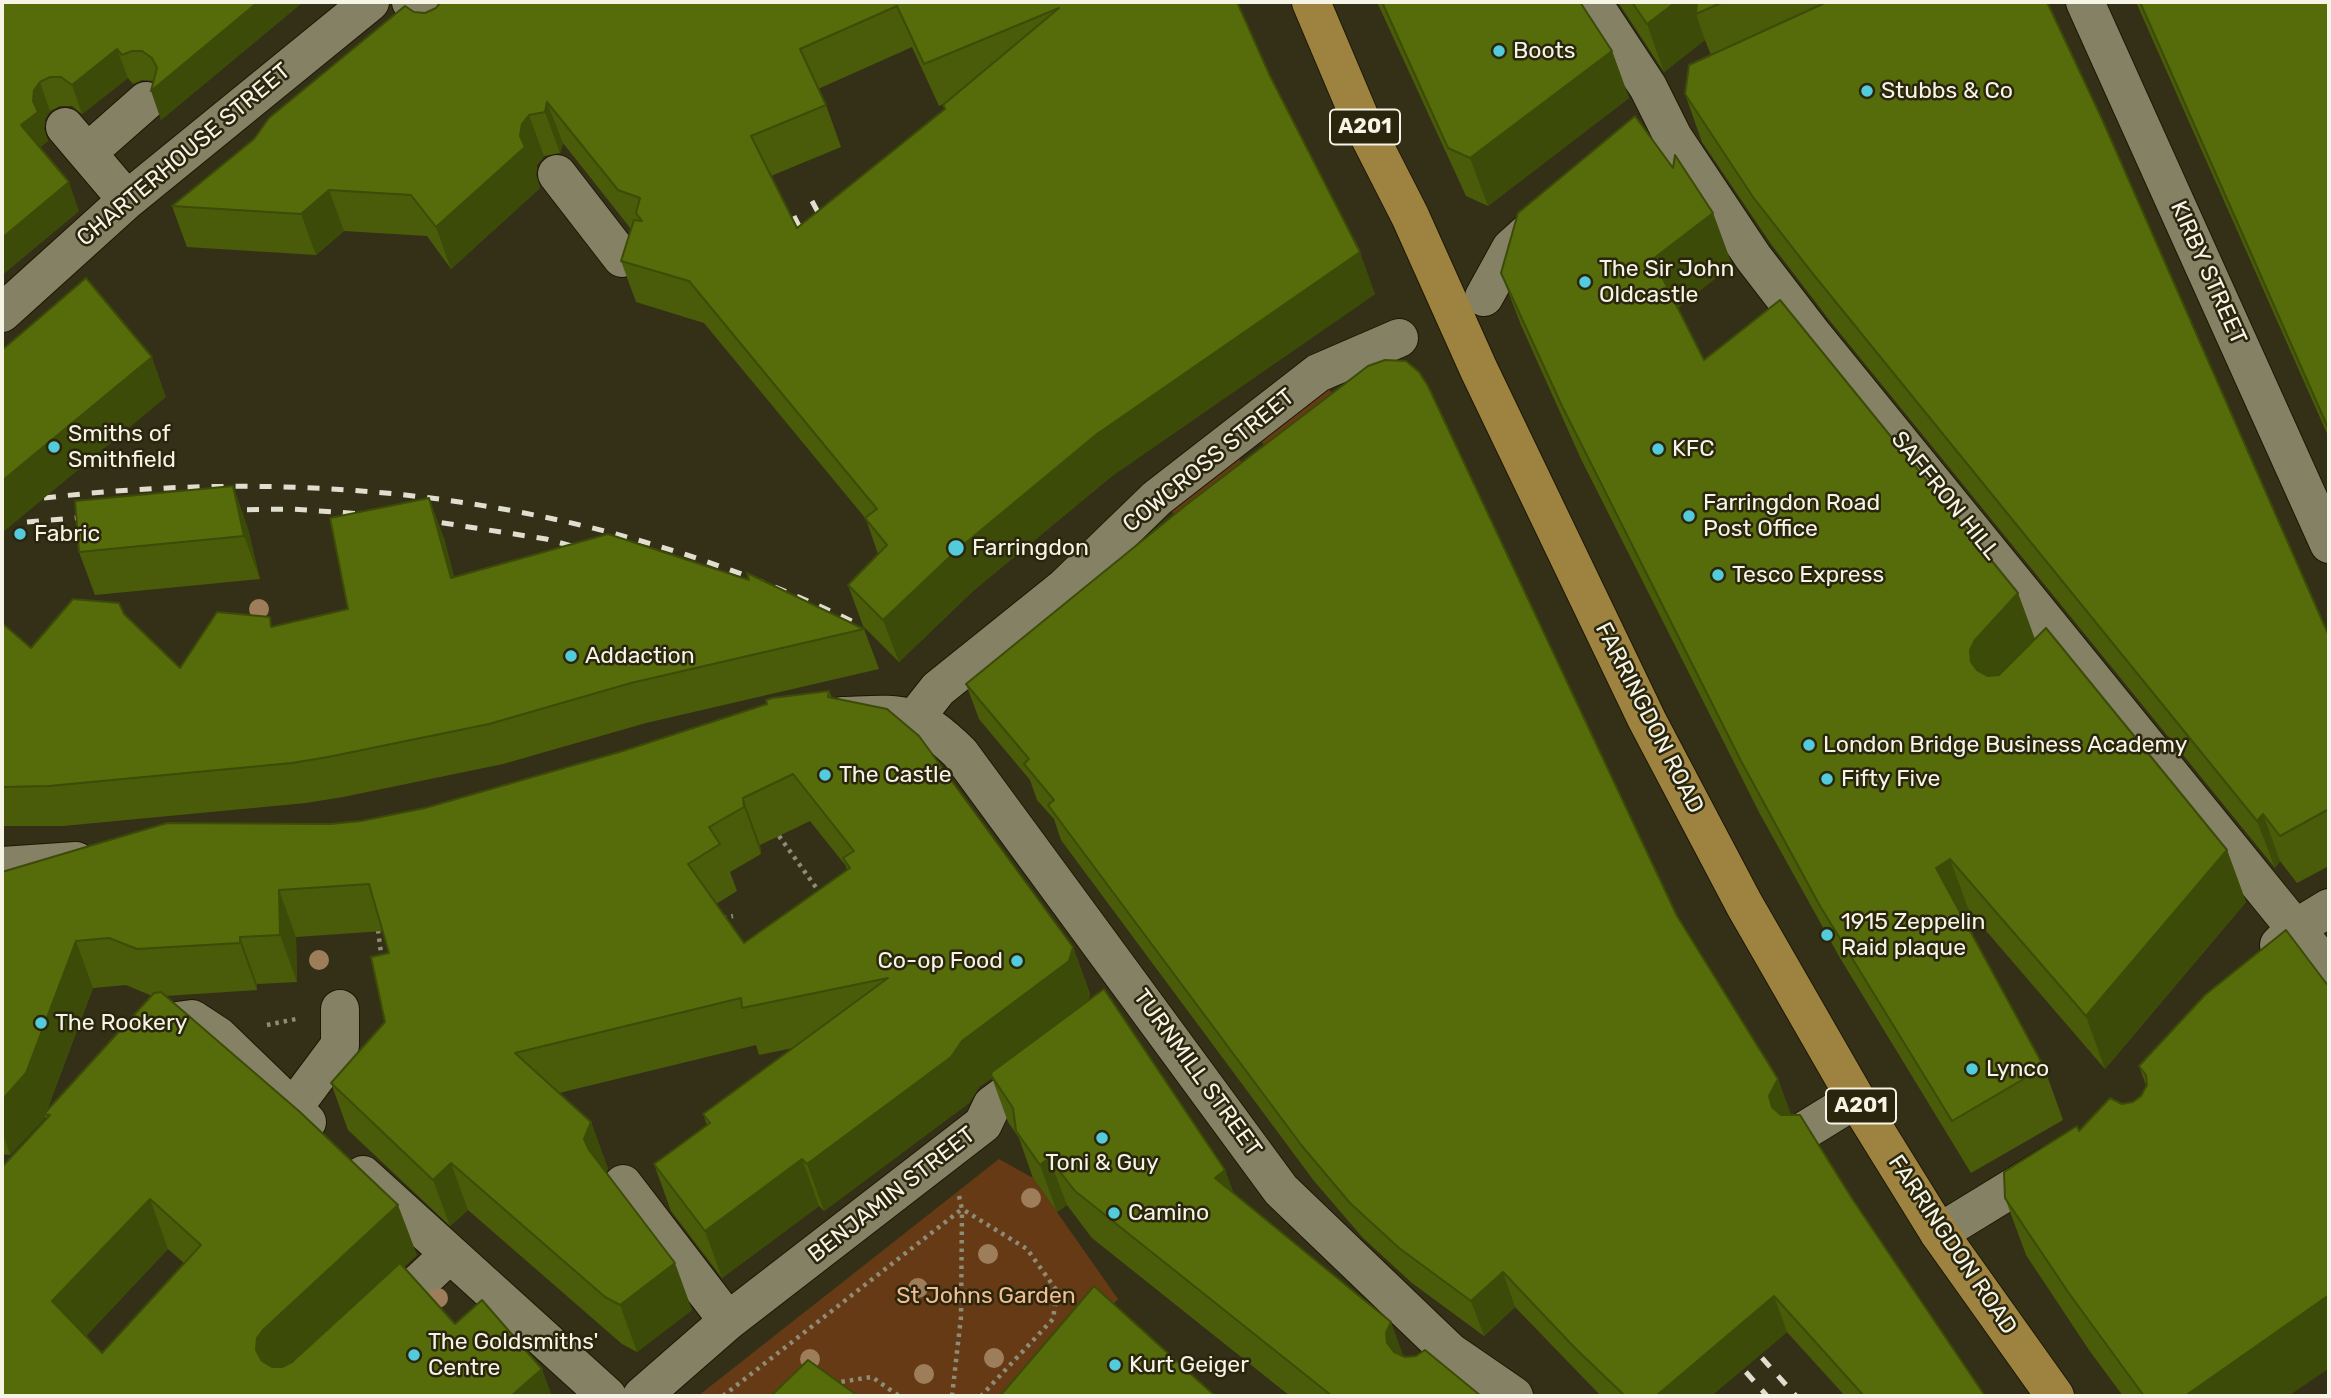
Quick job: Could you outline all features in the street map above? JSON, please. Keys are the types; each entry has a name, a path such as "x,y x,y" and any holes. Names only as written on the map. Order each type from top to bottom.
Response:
{"main road":[{"name":"FARRINGDON ROAD","path":"1311,2 1360,118 1410,216 1479,370 1647,720 1744,904 1856,1099 1939,1233 2055,1396"}],"street":[{"name":"CHARTERHOUSE STREET","path":"2,313 127,200 370,2"},
{"path":"411,2 438,33"},
{"name":"SAFFRON HILL","path":"1591,2 1648,87 1673,137 1753,257 2055,659 2296,928 2329,970"},
{"name":"KIRBY STREET","path":"2085,2 2329,544"},
{"path":"127,200 76,140 146,101"},
{"path":"557,174 622,258"},
{"path":"1484,297 1511,248 1563,201"},
{"name":"COWCROSS STREET","path":"915,718 938,689 1065,587 1157,498 1318,373 1399,338"},
{"path":"804,719 887,715 915,718"},
{"name":"TURNMILL STREET","path":"915,718 933,727 960,753 1126,1005 1281,1191 1440,1364 1514,1396"},
{"path":"2,866 41,865 110,856"},
{"path":"2257,970 2296,928 2329,908"},
{"path":"293,1108 340,1045 341,1009"},
{"path":"125,1064 162,1023 192,1019 218,1036 336,1149 607,1396"},
{"name":"BENJAMIN STREET","path":"642,1396 728,1321 983,1124 992,1105 1070,1047"},
{"path":"1804,1132 1856,1099"},
{"path":"1939,1233 2019,1182 2086,1145"},
{"path":"623,1184 728,1321"},
{"path":"358,1339 450,1254"}],"path":[{"path":"779,836 824,898"},
{"path":"720,919 733,916"},
{"path":"378,930 382,966"},
{"path":"218,1036 341,1009"},
{"path":"952,1396 961,1317 962,1209 958,1192"},
{"path":"723,1396 962,1209"},
{"path":"962,1209 1027,1249 1057,1291 1053,1320 981,1396"},
{"path":"832,1383 872,1377 899,1396"}],"green space":[{"path":"1322,382 1332,393 1264,445 1256,434"},
{"path":"1234,453 1243,464 1176,517 1168,506"},
{"name":"St Johns Garden","path":"999,1159 1033,1178 1118,1299 1028,1396 698,1396"}],"building":[{"path":"2,2 258,2 151,91 157,68 152,58 142,51 122,55 117,49 72,85 61,77 50,77 40,82 34,90 33,101 38,112 21,125 69,182 2,238"},
{"path":"441,2 1237,2 1270,76 1360,252 1097,434 957,550 883,620 848,585 887,545 865,518 877,509 689,281 621,261 634,220 642,221 636,213 640,198 618,190 547,102 545,112 529,115 522,124 520,136 525,147 436,227 411,195 329,190 301,214 172,206 254,139 269,118 405,6 414,12 425,13 436,8","holes":["897,6 924,64 1059,8 943,105 945,109 797,228 751,136 826,105 800,49"]},
{"path":"1382,2 1580,2 1612,51 1470,158 1448,148"},
{"path":"1632,2 1676,2 1647,24"},
{"path":"1697,2 1723,2 1696,14"},
{"path":"1827,2 2047,2 2102,119 2329,636 2329,809 2280,836 2263,814 2257,821 1813,274 1753,197 1685,94 1689,65"},
{"path":"2140,2 2329,2 2329,430"},
{"path":"1635,116 1673,168 1675,155 1713,213 1653,259 1704,360 1780,300 2018,593 1975,640 1970,650 1971,662 1977,670 1988,676 1999,675 2046,628 2227,850 2086,1016 1950,859 1936,868 2044,1067 1952,1121 1820,906 1741,761 1562,406 1501,273 1518,213"},
{"path":"86,278 152,357 2,481 2,350"},
{"path":"1385,360 1406,361 1419,372 1428,386 1677,916 1778,1079 1769,1096 1772,1107 1781,1115 1800,1115 1853,1200 1985,1396 1864,1396 1774,1296 1656,1396 1625,1396 1503,1272 1471,1301 1399,1248 1350,1203 1302,1146 1048,805 1054,800 1024,764 1029,759 966,684 1186,505 1368,366"},
{"path":"233,486 244,536 79,552 75,501"},
{"path":"429,498 451,578 608,534 749,580 747,573 864,629 631,683 489,724 328,757 292,763 49,786 2,787 2,623 31,648 73,599 119,603 124,614 180,668 217,612 270,617 271,627 348,609 330,518"},
{"path":"829,691 828,697 887,709 919,736 1073,947 1069,961 962,1041 951,1057 807,1164 802,1159 705,1231 654,1164 710,1123 703,1114 888,978 742,1008 741,998 515,1053 591,1122 584,1139 589,1150 675,1263 620,1305 605,1297 451,1163 433,1180 331,1083 385,1022 371,957 389,953 369,884 279,890 280,935 240,937 240,943 137,949 109,938 76,941 26,1073 2,1100 2,872 167,823 330,824 361,821 425,808 623,751 767,704 766,700","holes":["793,774 854,851 843,858 850,868 744,943 688,864 720,844 709,827 744,807 743,798"]},
{"path":"2286,930 2329,987 2329,1295 2185,1396 2144,1396 2068,1292 2005,1198 2004,1172 2077,1126 2079,1131 2110,1098 2122,1104 2133,1102 2141,1096 2147,1085 2146,1075 2139,1066 2205,995"},
{"path":"1104,989 1225,1170 1215,1178 1391,1322 1386,1333 1387,1343 1394,1352 1405,1357 1416,1356 1425,1350 1481,1396 1332,1396 1075,1191 1049,1158 1040,1165 1016,1131 1013,1108 991,1075 992,1072"},
{"path":"161,992 300,1112 398,1205 263,1330 257,1338 256,1350 262,1361 272,1367 282,1367 292,1362 400,1263 455,1324 482,1300 542,1369 511,1396 2,1396 2,1167 50,1115 44,1114 154,993","holes":["150,1199 201,1245 102,1353 52,1301"]},
{"path":"1094,1286 1215,1396 1000,1396"},
{"path":"808,1360 858,1396 771,1396"}],"railway":[{"path":"812,201 827,229"},
{"path":"794,216 807,242"},
{"path":"44,498 150,489 255,486 359,491 462,502 565,521 665,548 765,583 862,626"},
{"path":"223,510 292,509 377,515"},
{"path":"27,522 97,516"},
{"path":"418,519 546,539 587,550"},
{"path":"1746,1340 1796,1396"},
{"path":"1730,1354 1767,1396"}],"place":[{"name":"Boots","path":"1499,51"},
{"name":"Stubbs & Co","path":"1867,91"},
{"name":"The Sir John Oldcastle","path":"1585,282"},
{"name":"Smiths of Smithfield","path":"54,447"},
{"name":"KFC","path":"1658,449"},
{"name":"Farringdon Road Post Office","path":"1689,516"},
{"name":"Fabric","path":"20,534"},
{"name":"Farringdon","path":"956,548"},
{"name":"Tesco Express","path":"1718,575"},
{"name":"Addaction","path":"571,656"},
{"name":"London Bridge Business Academy","path":"1809,745"},
{"name":"The Castle","path":"825,775"},
{"name":"Fifty Five","path":"1827,779"},
{"name":"1915 Zeppelin Raid plaque","path":"1827,935"},
{"name":"Co-op Food","path":"1017,961"},
{"name":"The Rookery","path":"41,1023"},
{"name":"Lynco","path":"1972,1069"},
{"name":"Toni & Guy","path":"1102,1138"},
{"name":"Camino","path":"1114,1213"},
{"name":"The Goldsmiths' Centre","path":"414,1355"},
{"name":"Kurt Geiger","path":"1115,1365"}]}
